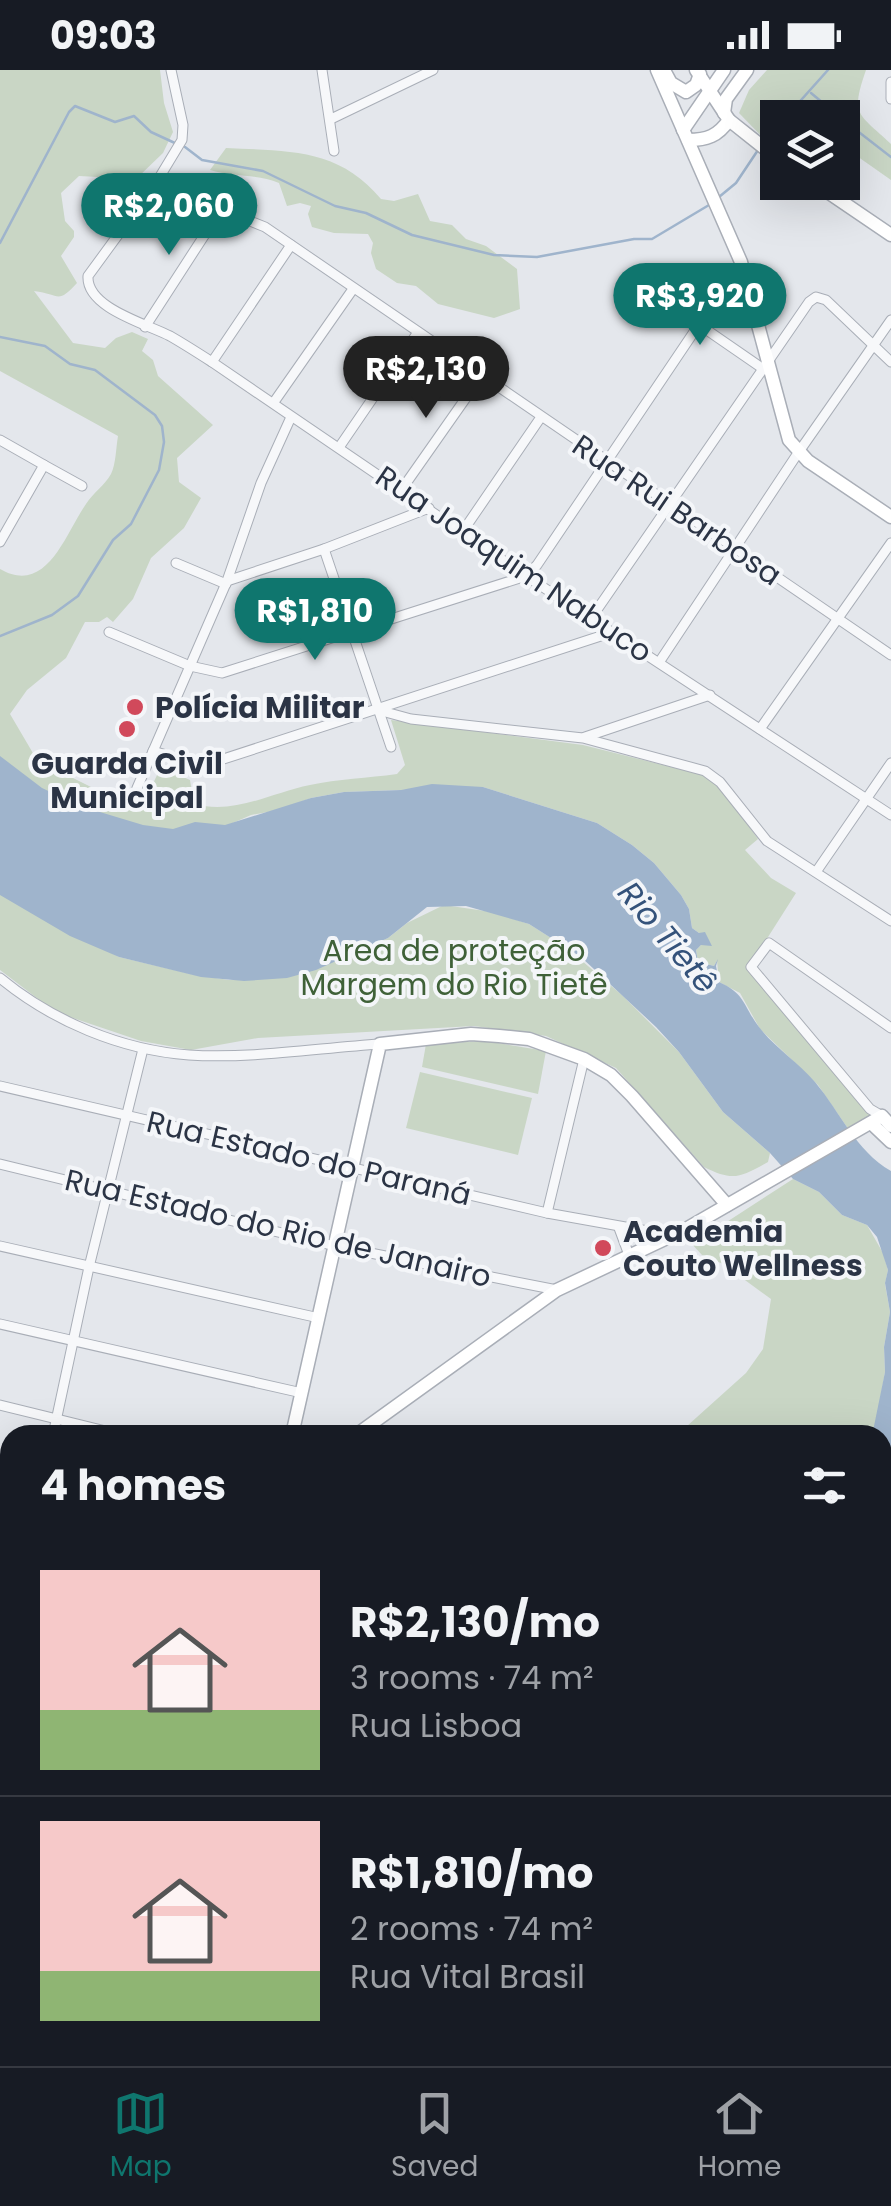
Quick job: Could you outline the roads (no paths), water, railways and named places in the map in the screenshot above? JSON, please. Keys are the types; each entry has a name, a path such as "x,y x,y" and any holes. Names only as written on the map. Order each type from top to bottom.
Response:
{"street":[{"path":"156,183 182,140 183,125 171,70"},
{"path":"322,70 334,151"},
{"path":"330,118 434,70"},
{"path":"660,70 686,92 696,85 698,72"},
{"path":"660,70 741,262 765,364 783,424 798,453 891,516"},
{"path":"685,135 696,109 724,70"},
{"path":"685,135 704,140 719,133 726,116 726,99 747,70"},
{"path":"698,72 726,116"},
{"path":"891,82 891,99"},
{"path":"696,109 712,107 760,144"},
{"name":"Rua Rui Barbosa","path":"156,183 265,226 891,656"},
{"name":"Rua Joaquim Nabuco","path":"156,183 93,268 87,284 112,310 171,337 274,402 526,576 891,815"},
{"path":"839,200 891,235"},
{"path":"145,327 222,208"},
{"path":"212,362 291,245"},
{"path":"109,632 190,666 222,674 526,576 741,262"},
{"path":"274,402 353,290"},
{"path":"659,297 765,364"},
{"path":"592,618 808,302 816,297 826,300 891,362"},
{"path":"660,661 891,320"},
{"path":"340,446 418,332"},
{"path":"402,489 482,375"},
{"path":"138,788 227,582 261,483 291,416"},
{"path":"463,530 540,416"},
{"path":"0,440 82,486"},
{"path":"0,542 44,465"},
{"path":"176,564 227,582 428,508"},
{"path":"760,728 891,543"},
{"path":"324,549 391,747"},
{"path":"153,751 202,766 613,632"},
{"path":"583,738 710,695"},
{"path":"378,710 411,719 583,738 713,775 760,835 891,921"},
{"path":"816,872 891,763"},
{"path":"891,1028 769,943 751,967 891,1142"},
{"path":"0,978 42,1010 143,1049 205,1055 471,1034 529,1039 584,1059 611,1075 702,1177 729,1198"},
{"path":"294,1425 380,1044"},
{"path":"55,1425 143,1049"},
{"path":"547,1214 584,1059"},
{"name":"Rua Estado do Paraná","path":"0,1086 547,1214 670,1236"},
{"path":"370,1425 556,1290 670,1236 729,1198 753,1190 875,1121"},
{"name":"Rua Estado do Rio de Janairo","path":"0,1164 335,1246 556,1290"},
{"path":"619,1228 628,1255"},
{"path":"0,1246 319,1318"},
{"path":"0,1324 302,1393"},
{"path":"0,1405 81,1425"}],"water":[{"name":"Rio Tietê","path":"0,756 42,788 80,806 143,825 173,829 195,822 225,825 311,798 344,792 401,790 432,784 483,787 597,823 654,863 681,895 689,909 692,928 705,932 712,946 701,945 696,950 698,962 714,966 718,959 719,982 739,996 765,1035 815,1082 858,1142 891,1171 891,1425 874,1425 885,1372 884,1347 890,1312 885,1283 888,1270 877,1237 867,1225 842,1215 819,1192 793,1179 723,1112 656,1027 581,957 529,924 466,906 427,907 388,938 316,970 287,978 244,981 201,977 119,957 70,936 0,895"}],"waterway":[{"path":"801,100 828,70"},
{"path":"811,93 819,100"},
{"path":"0,243 75,106 115,122 134,116 151,132 177,144"},
{"path":"860,133 891,157"},
{"path":"185,147 202,160 263,171 335,206 366,213 412,235 494,255 537,257 652,239 709,205"},
{"path":"719,197 736,183 758,150"},
{"path":"0,337 45,346 70,364 95,370 155,415 162,426 164,442 159,470 131,524 113,540 78,596 52,615 0,636"}],"place":[{"name":"Polícia Militar","path":"135,707"},
{"name":"Guarda Civil Municipal","path":"127,729"},
{"name":"Academia Couto Wellness","path":"603,1248"}],"park label":[{"name":"Area de proteção Margem do Rio Tietê","path":"454,967"}]}
